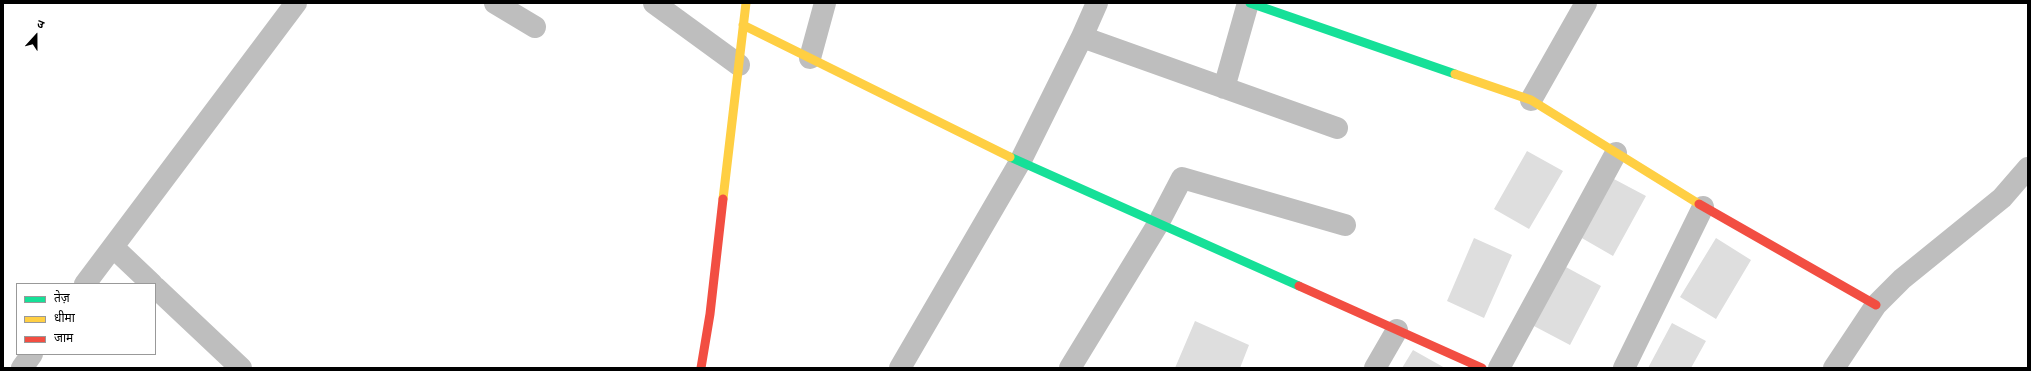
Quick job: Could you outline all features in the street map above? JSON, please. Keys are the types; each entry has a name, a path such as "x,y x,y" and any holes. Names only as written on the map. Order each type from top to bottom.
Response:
{"street":[{"path":"86,283 296,3"},
{"path":"495,3 535,27"},
{"path":"654,3 740,65"},
{"path":"701,368 710,314 746,3"},
{"path":"810,58 825,3"},
{"path":"900,368 1020,162 1082,37 1097,3"},
{"path":"1224,88 1249,3 1531,100 1703,207 1876,306"},
{"path":"1531,100 1586,3"},
{"path":"743,25 1020,162 1482,368"},
{"path":"1082,37 1337,128"},
{"path":"1499,368 1616,153"},
{"path":"1834,368 1876,306 1902,279 2002,198 2028,168"},
{"path":"1070,368 1158,224 1182,178 1345,225"},
{"path":"1624,368 1703,207"},
{"path":"113,247 151,283"},
{"path":"156,288 241,368"},
{"path":"1375,368 1398,330"},
{"path":"22,368 31,355"}],"building":[{"path":"1527,151 1563,171 1529,229 1494,209"},
{"path":"1612,178 1646,196 1613,256 1580,237"},
{"path":"1474,238 1512,255 1484,318 1447,301"},
{"path":"1716,238 1751,260 1716,319 1680,297"},
{"path":"1564,266 1601,286 1570,345 1532,325"},
{"path":"1195,321 1249,345 1240,368 1175,368"},
{"path":"1672,323 1706,341 1691,368 1648,368"},
{"path":"1413,350 1445,368 1402,368"}],"traffic: fast":[{"path":"1250,3 1455,74"},
{"path":"1010,157 1299,286"}],"traffic: slow":[{"path":"723,199 746,3"},
{"path":"743,25 1010,157"},
{"path":"1455,74 1531,100 1699,204"}],"traffic: jam":[{"path":"701,368 710,314 723,199"},
{"path":"1699,204 1876,305"},
{"path":"1299,286 1482,368"}]}
